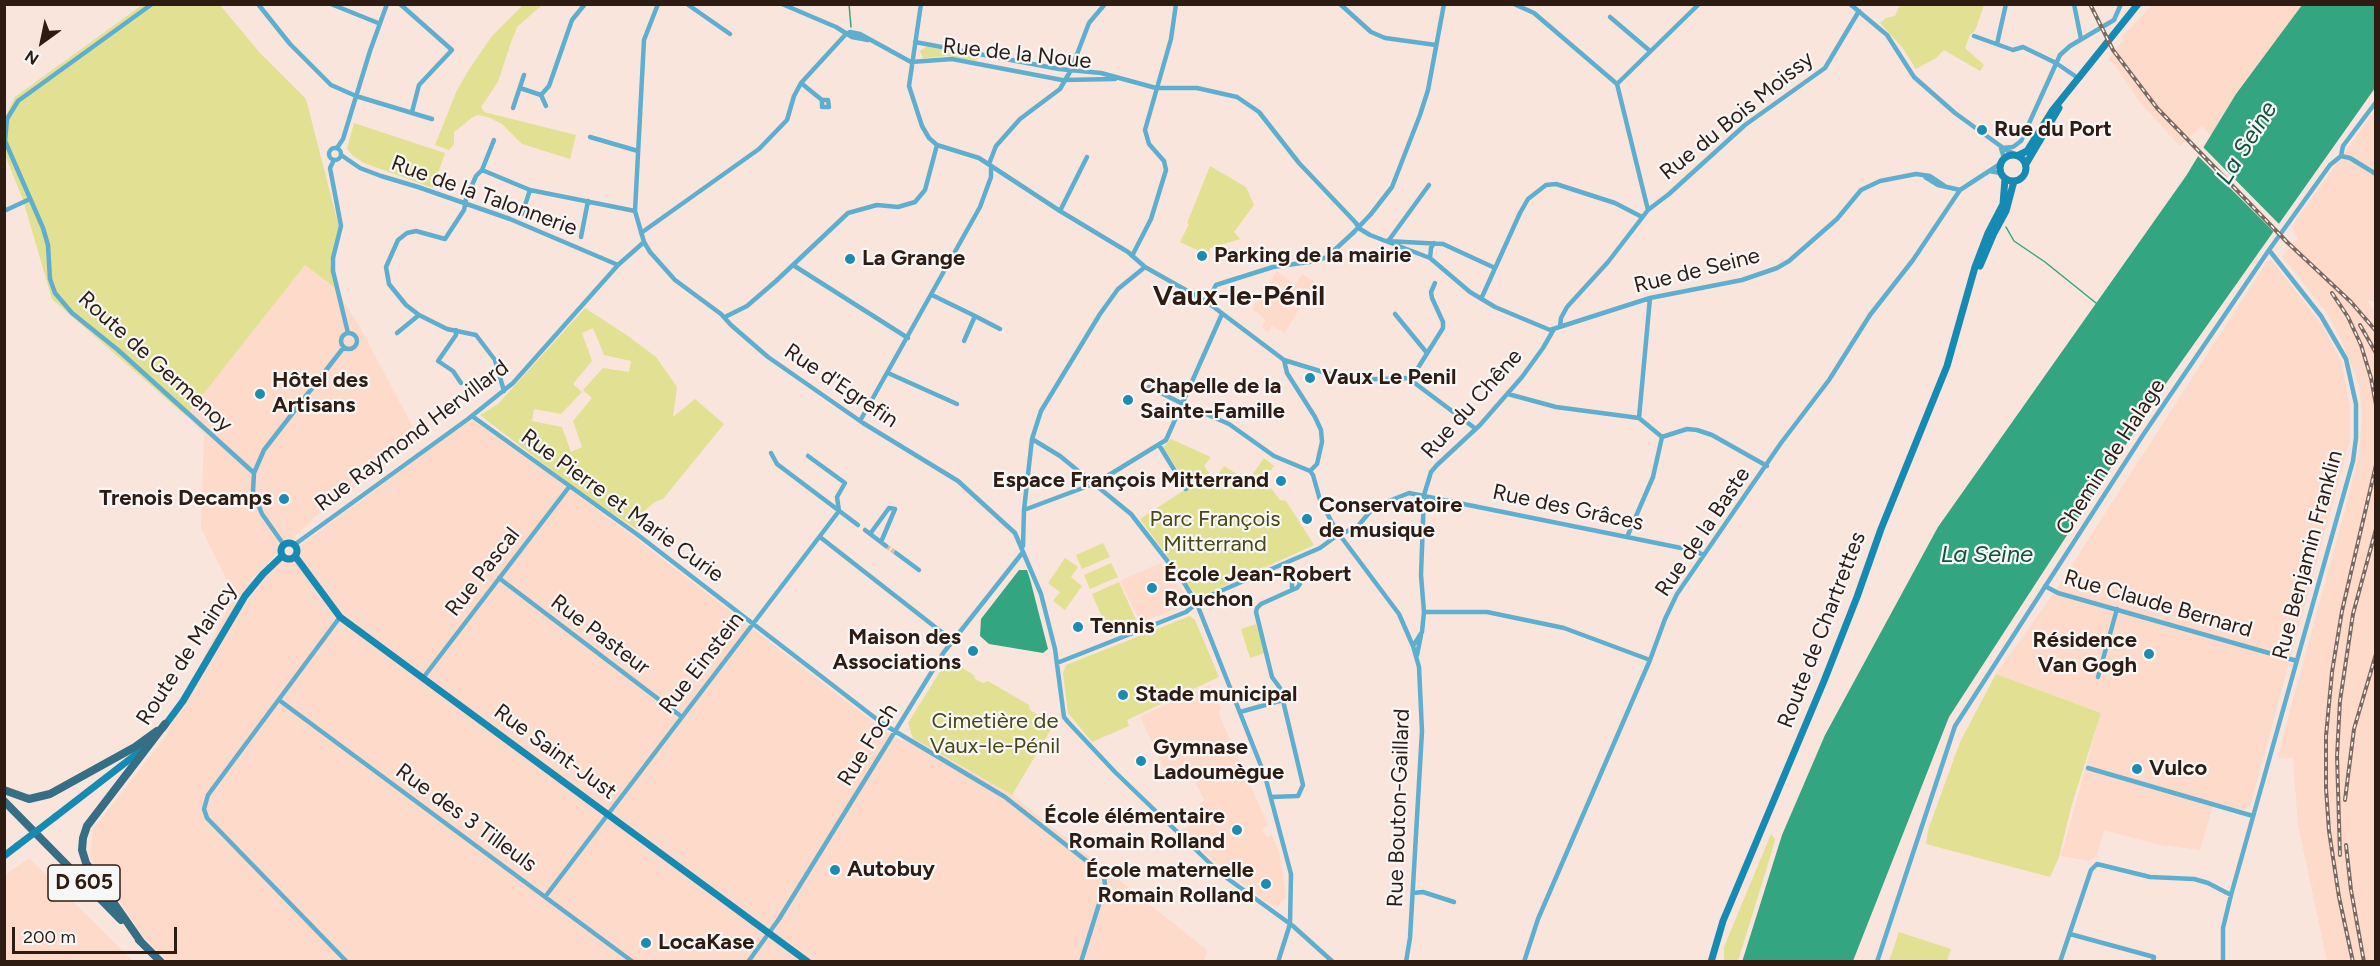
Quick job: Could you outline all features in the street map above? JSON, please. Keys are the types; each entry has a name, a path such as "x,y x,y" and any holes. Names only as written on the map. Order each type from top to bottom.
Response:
{"main road":[{"path":"2062,100 2026,164 2025,175 2014,181 2003,176 2002,161 2029,148 2046,120 2138,4"},
{"path":"2017,155 2026,164"},
{"name":"Route de Chartrettes","path":"1711,962 1723,921 1824,681 1881,529 1947,366 1975,267 1988,233 2003,204 2003,176"},
{"name":"Route de Chartrettes","path":"1963,310 1994,233 2006,211 2014,181"},
{"path":"289,543 294,545 295,556 288,559 282,556 280,551 284,545 289,543"},
{"name":"Route de Maincy","path":"4,856 138,753 165,724 183,701 245,596 282,556"},
{"name":"Rue Saint-Just","path":"295,556 340,617 808,962"},
{"path":"4,790 29,799 50,794 135,747 165,724"},
{"path":"141,942 86,863 82,850 83,838 87,826 165,724"},
{"name":"D 605","path":"4,801 161,962"},
{"path":"4,808 26,824"}],"street":[{"name":"Route de Germenoy","path":"152,4 18,101 7,119 5,141 44,228 48,245 50,279 56,293 72,313 118,350 254,472"},
{"path":"258,4 290,44 326,81 339,90 432,119"},
{"path":"331,4 378,23"},
{"path":"338,148 343,139 378,23 387,4"},
{"path":"400,4 452,50 420,85 412,112"},
{"path":"541,94 549,86 572,20 585,4"},
{"name":"Rue d'Egrefin","path":"658,4 644,40 635,211 644,242 657,261 675,280 725,317 768,357 860,421 958,481 1015,533 1041,594 1057,663 1064,717 1115,772 1220,873 1290,924"},
{"path":"687,4 730,34"},
{"path":"782,4 836,27 846,34 870,41 911,62"},
{"path":"921,4 911,62 910,94 922,126 929,138 937,145 979,158 1132,256 1145,267 1207,302 1284,360 1349,380 1403,377 1411,379 1476,429"},
{"path":"860,421 980,207 991,177 990,165 996,146 1020,119 1056,93 1066,80 1083,34 1105,4"},
{"path":"1132,256 1151,219 1166,170 1164,161 1149,144 1145,130 1171,39 1176,4"},
{"path":"1340,4 1371,32 1385,38 1436,45"},
{"path":"1207,302 1216,285 1273,267 1316,261 1327,257 1371,214 1392,187 1420,115 1444,4"},
{"path":"1514,4 1534,13 1617,84 1648,210"},
{"path":"1617,84 1699,4"},
{"path":"1850,4 1887,34 1914,77 1954,113 2001,147 2017,155"},
{"path":"1997,44 2006,4"},
{"path":"2074,4 2081,39"},
{"path":"2001,147 2017,145 2024,135 2056,63 2064,52 2114,20 2121,4"},
{"name":"Rue du Bois Moissy","path":"1642,217 1745,125 1825,68 1859,11"},
{"path":"1610,17 1650,51"},
{"path":"641,233 759,148 787,120 794,96 801,83 846,34"},
{"path":"1974,36 2013,50 2023,47 2062,66 2079,78"},
{"name":"Rue de la Noue","path":"915,42 1101,73 1156,88 1209,89 1237,97 1250,104 1267,120 1299,163 1363,230 1430,258 1470,292 1482,297 1495,307 1550,330 1557,327"},
{"name":"Rue de la Noue","path":"911,62 952,59 1066,80 1120,79"},
{"path":"513,108 524,75"},
{"path":"801,83 822,100"},
{"path":"520,88 541,94"},
{"path":"541,94 546,106"},
{"name":"Chemin de Halage","path":"1877,962 1955,726 2143,435 2269,250 2330,165 2341,156 2343,146 2376,102"},
{"path":"590,137 638,151"},
{"path":"494,140 482,170 476,177 464,210 445,239 410,231 398,240 387,267 389,284 405,305 447,329 470,332 482,340 495,360 504,391"},
{"path":"725,317 747,306 848,213 877,205 898,207 915,202 921,196 937,145"},
{"path":"1960,190 2002,161 2001,147"},
{"path":"334,160 329,158 328,152 332,148 338,148"},
{"path":"338,148 341,155 334,160 330,168 341,226 333,258 333,271 348,333 356,337 357,342 352,349 344,347"},
{"name":"Rue de la Talonnerie","path":"341,155 360,168 510,219 618,265"},
{"path":"2341,156 2350,158 2376,174"},
{"path":"1060,211 1088,157"},
{"path":"482,170 530,190 635,211"},
{"path":"1989,171 2003,176"},
{"name":"Rue de Seine","path":"1557,327 1650,298 1742,280 1777,268 1789,261 1837,219 1863,189 1880,181 1907,174 1930,176 1945,186 1960,190"},
{"path":"1482,297 1528,199 1546,185 1556,184 1615,203 1642,217"},
{"path":"1387,241 1429,186"},
{"path":"522,214 530,190"},
{"name":"Rue de la Baste","path":"1524,962 1538,919 1677,594 1781,443 1829,380 1870,315 1913,260 1960,190"},
{"path":"4,211 30,199"},
{"path":"581,237 588,201"},
{"name":"Rue du Chêne","path":"1424,612 1421,575 1424,495 1431,472 1476,429 1532,365 1567,307 1608,262 1642,217"},
{"name":"Rue de la Noue","path":"1387,241 1443,244 1495,268"},
{"name":"Rue Raymond Hervillard","path":"294,545 504,391 531,365 618,265 644,242"},
{"path":"1430,258 1434,243"},
{"name":"Rue Benjamin Franklin","path":"2223,962 2223,928 2231,895 2353,461 2356,438 2356,404 2350,373 2335,337 2269,250"},
{"path":"793,265 908,338"},
{"path":"1023,552 1024,510 1032,439 1044,405 1100,314 1119,289 1145,267"},
{"path":"1411,379 1443,328 1443,322 1432,298 1431,292 1435,283"},
{"path":"932,295 1000,328"},
{"path":"1639,418 1650,298"},
{"path":"1024,510 1096,483 1159,446 1170,434 1222,314"},
{"path":"1395,314 1427,353"},
{"path":"397,333 419,315"},
{"path":"964,341 975,316"},
{"path":"456,330 456,335 438,361 453,371 461,383"},
{"path":"344,347 341,339 348,333"},
{"path":"284,545 262,514 253,491 254,472 264,450 344,347"},
{"path":"1284,360 1287,373 1316,417 1321,430 1322,442 1317,464 1310,471"},
{"path":"888,373 957,404"},
{"path":"1149,387 1229,424 1274,456 1310,471 1320,500 1341,535 1399,615 1413,646"},
{"path":"1508,394 1556,407 1639,418 1662,437"},
{"name":"Rue Pierre et Marie Curie","path":"471,416 638,535 895,732 1005,797 1102,874 1105,885 1081,962"},
{"path":"1662,437 1687,429 1696,430 1712,435 1767,466"},
{"path":"1627,537 1653,477 1662,437"},
{"path":"1032,439 1060,456 1096,483 1131,514 1183,580 1197,604 1271,797 1291,874 1290,924 1278,962"},
{"path":"1159,446 1186,489"},
{"path":"771,453 777,464 858,525"},
{"name":"Rue Einstein","path":"545,897 839,511 837,497 845,483 808,456"},
{"name":"Rue Pascal","path":"423,678 569,487"},
{"name":"Rue des Grâces","path":"1057,663 1172,618 1202,599 1269,568 1320,548 1358,526 1374,507 1409,493 1696,551 1703,555"},
{"path":"880,542 895,512 892,507 867,532 880,542 886,546"},
{"path":"820,537 953,641"},
{"name":"Rue Foch","path":"748,962 769,933 953,641 1023,552"},
{"path":"896,553 919,570"},
{"name":"Rue Pasteur","path":"499,578 682,717"},
{"name":"Rue Claude Bernard","path":"2045,586 2058,593 2297,661"},
{"path":"1271,797 1298,796 1303,785 1280,688 1272,676 1256,612 1261,604 1292,590"},
{"path":"2098,677 2117,609"},
{"path":"1424,612 1487,612 1564,628 1650,660"},
{"name":"Rue Bouton-Gaillard","path":"1417,655 1424,612"},
{"path":"340,617 204,802 204,809 207,818 347,962"},
{"name":"Rue Bouton-Gaillard","path":"1406,962 1410,938 1422,731 1419,667 1413,646 1422,632"},
{"name":"Rue des 3 Tilleuls","path":"279,700 633,962"},
{"path":"1240,712 1283,700"},
{"path":"2088,768 2253,816"},
{"path":"2060,962 2093,866 2101,864 2151,877 2194,879 2208,883 2231,895"},
{"path":"1413,893 1423,892 1454,902"},
{"path":"1290,924 1333,962"},
{"path":"2070,934 2154,957 2153,962"}],"shaded area":[{"path":"2152,5 2302,5 2236,94 2211,136 2202,126 2180,146 2139,101 2109,57 2124,40 2122,37"},
{"path":"2375,110 2375,302 2366,300 2376,312 2375,961 2327,961 2298,825 2293,758 2279,758 2349,495 2359,451 2362,419 2359,384 2342,342 2327,313 2282,257 2298,238 2291,227"},
{"path":"2271,260 2322,325 2342,363 2350,409 2350,440 2250,806 2242,810 2214,802 2200,850 2160,845 2104,830 2097,855 2089,861 2061,856 2101,713 1996,674 2058,587 2267,261"},
{"path":"305,265 335,288 361,329 419,439 317,515 240,590 473,417 634,537 886,732 901,741 913,738 1012,795 1207,950 1204,962 167,961 145,939 90,858 93,829 165,737 234,595 201,527 204,434 186,416"},
{"path":"1277,271 1295,285 1302,274 1315,282 1285,333 1272,326 1268,332 1262,326 1266,320 1252,309"},
{"name":"École Jean-Robert Rouchon","path":"1160,563 1187,596 1185,606 1140,622 1120,581"},
{"path":"1210,685 1221,709 1218,712 1268,825 1262,829 1267,837 1272,835 1280,855 1286,897 1278,906 1270,904 1252,891 1181,831 1196,821 1201,811 1199,805 1204,800 1189,769 1168,778 1140,716"},
{"path":"29,858 133,961 5,961 5,875"}],"green space":[{"path":"524,4 542,5 518,26 498,82 481,107 484,112 576,135 570,159 522,144 502,124 478,115 454,132 454,144 449,150 435,145 457,90 470,68 492,36"},
{"path":"142,5 220,5 260,53 306,99 339,227 330,262 335,288 305,265 186,416 52,299 23,200 5,155 5,117 15,97"},
{"path":"1900,5 1984,5 1975,31 1970,35 1965,48 1984,65 1980,71 1944,50 1936,58 1916,69 1902,47 1880,23 1886,18 1895,16"},
{"path":"927,46 979,57 976,61 947,56 923,58 920,51"},
{"path":"354,123 445,153 433,188 364,163 353,156 347,149"},
{"path":"1210,166 1246,187 1254,205 1234,232 1240,239 1210,248 1209,252 1202,248 1199,251 1180,242"},
{"path":"585,308 656,357 677,387 673,417 695,399 724,424 663,499 644,511 638,530 584,495 480,415 498,404","holes":["593,328 604,355 631,361 629,372 603,368 583,390 592,398 573,421 582,447 571,452 562,427 532,421 534,409 561,414 582,392 573,384 592,361 582,333"]},
{"name":"Parc François Mitterrand","path":"1171,439 1211,457 1204,466 1214,480 1224,466 1248,481 1264,458 1274,466 1264,479 1280,500 1286,501 1314,545 1198,598 1140,519 1189,487 1163,447"},
{"path":"1103,543 1110,557 1082,569 1076,555"},
{"path":"1065,558 1078,567 1071,577 1082,586 1065,610 1053,601 1060,592 1048,583"},
{"path":"1111,563 1118,577 1090,589 1084,575"},
{"path":"1119,582 1138,624 1110,636 1092,594"},
{"name":"Stade municipal","path":"1190,616 1195,620 1219,677 1127,720 1129,726 1092,742 1068,713 1063,673 1066,665"},
{"path":"1256,624 1265,653 1250,658 1241,629"},
{"name":"Cimetière de Vaux-le-Pénil","path":"948,659 974,675 975,679 983,683 988,681 1029,705 1030,710 1038,715 1044,713 1056,721 1012,795 913,738 908,723"},
{"path":"1996,674 2101,713 2072,804 2059,857 2050,877 1926,844 1928,830 1960,742"},
{"path":"1771,834 1775,839 1772,851 1738,961 1724,961 1724,947"},
{"path":"1899,932 1951,949 1947,961 1889,961"}],"water":[{"name":"La Seine","path":"2302,5 2375,5 2375,88 2160,392 1949,717 1853,961 1742,962 1782,835 1825,735 1938,527 2186,176 2236,94"},
{"path":"1019,570 1027,570 1030,579 1048,649 1043,653 989,644 980,636 981,619"}],"pier":[{"path":"2201,145 2281,226 2276,234 2196,154"}],"waterway":[{"path":"849,4 851,27"},
{"path":"2006,227 2014,241 2045,262 2096,303"}],"tunnel":[{"path":"886,546 896,553"}],"railway":[{"path":"2090,4 2113,50 2157,108 2287,242 2351,302 2376,331"},
{"path":"2332,293 2348,317 2361,345 2376,405"},
{"path":"2360,325 2376,353"},
{"path":"2353,962 2339,897 2329,831 2326,736 2332,672 2342,611 2376,465"},
{"path":"2340,855 2337,756 2340,701 2353,614 2376,529"},
{"path":"2345,800 2354,729 2376,654"},
{"path":"2346,845 2351,890 2364,962"}],"place":[{"name":"Rue du Port","path":"1982,130"},
{"name":"Parking de la mairie","path":"1202,256"},
{"name":"La Grange","path":"850,259"},
{"name":"Vaux Le Penil","path":"1310,378"},
{"name":"Hôtel des Artisans","path":"260,394"},
{"name":"Chapelle de la Sainte-Famille","path":"1128,400"},
{"name":"Espace François Mitterrand","path":"1281,481"},
{"name":"Trenois Decamps","path":"284,499"},
{"name":"Conservatoire de musique","path":"1307,519"},
{"name":"École Jean-Robert Rouchon","path":"1152,588"},
{"name":"Tennis","path":"1078,627"},
{"name":"Maison des Associations","path":"973,651"},
{"name":"Résidence Van Gogh","path":"2149,654"},
{"name":"Stade municipal","path":"1123,695"},
{"name":"Gymnase Ladoumègue","path":"1141,761"},
{"name":"Vulco","path":"2137,769"},
{"name":"École élémentaire Romain Rolland","path":"1237,830"},
{"name":"Autobuy","path":"835,870"},
{"name":"École maternelle Romain Rolland","path":"1266,884"},
{"name":"LocaKase","path":"646,943"}],"district":[{"name":"Vaux-le-Pénil","path":"1239,297"}]}
